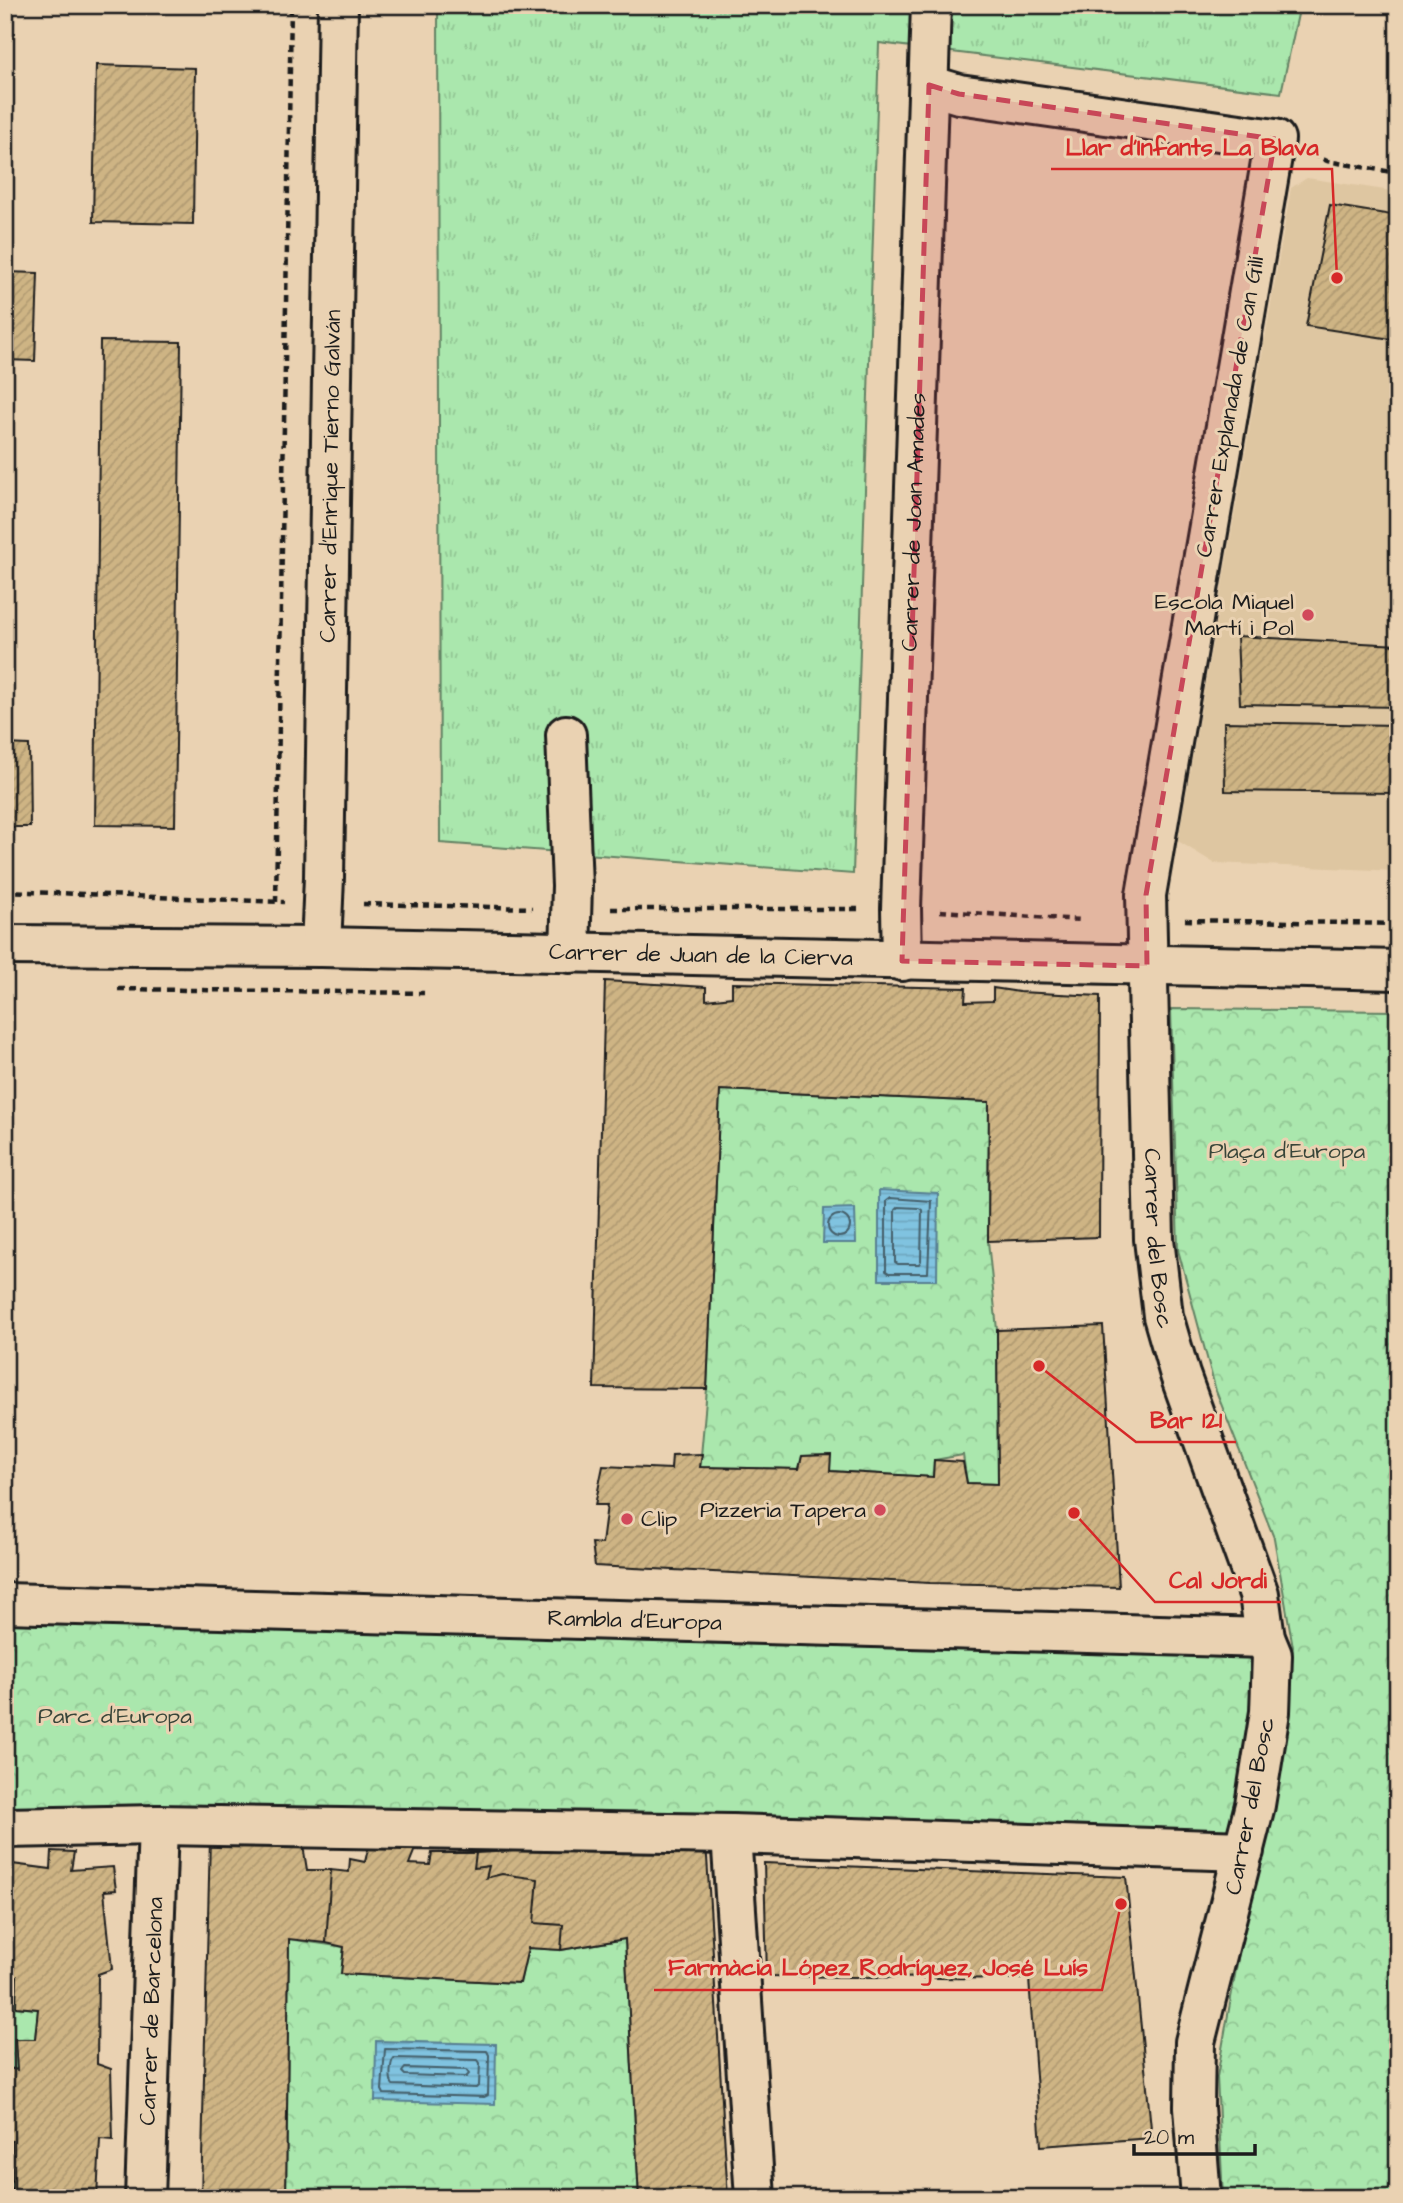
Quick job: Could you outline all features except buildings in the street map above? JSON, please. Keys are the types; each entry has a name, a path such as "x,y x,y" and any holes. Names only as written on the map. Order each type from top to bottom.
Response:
{"street":[{"name":"Carrer d'Enrique Tierno Galván","path":"321,947 338,5"},
{"name":"Carrer de Joan Amades","path":"902,961 901,909 931,5"},
{"path":"929,85 959,94 1275,139"},
{"name":"Carrer Explanada de Can Gilí","path":"1147,966 1146,895 1275,139"},
{"path":"566,735 572,886 570,953"},
{"name":"Carrer de Juan de la Cierva","path":"5,945 321,947 1398,970"},
{"name":"Carrer del Bosc","path":"1147,966 1154,1239 1163,1316 1180,1375 1259,1594 1265,1638 1272,1656 1270,1712 1255,1805 1195,2042 1194,2108 1201,2198"},
{"name":"Rambla d'Europa","path":"5,1603 1265,1638"},
{"path":"5,1828 158,1825 731,1834 1244,1851"},
{"name":"Carrer de Barcelona","path":"145,2198 158,1825"},
{"path":"731,1834 755,2198"}],"path":[{"path":"276,902 291,5"},
{"path":"1275,139 1327,161 1398,173"},
{"path":"5,891 276,902 570,909 901,909 1088,920"},
{"path":"1146,895 1176,896 1179,920 1398,925"},
{"path":"111,989 244,992"}],"highlighted area":[{"path":"929,85 959,94 1275,139 1146,895 1147,966 902,961"}],"shaded area":[{"name":"Escola Miquel Martí i Pol","path":"1307,178 1398,192 1398,871 1214,863 1178,841 1291,188"}],"green space":[{"path":"438,5 1300,5 1281,93 879,43 853,874 440,843"},
{"name":"Plaça d'Europa","path":"1171,1009 1398,1011 1398,2198 1223,2198 1217,2077 1293,1647 1274,1538 1216,1391 1178,1250"},
{"path":"720,1090 989,1102 988,1241 997,1330 998,1484 967,1483 963,1455 934,1460 933,1477 830,1471 830,1455 802,1456 799,1469 700,1467 707,1389"},
{"name":"Parc d'Europa","path":"5,1603 1265,1638 1244,1851 5,1828"},
{"path":"289,1939 344,1947 341,1974 520,1983 528,1948 561,1950 625,1939 639,2198 286,2198"},
{"path":"5,1974 17,1976 16,2007 38,2009 35,2039 15,2039 17,2070 5,2067"},
{"path":"5,2141 12,2141 12,2198 5,2198"}],"water":[{"path":"879,1190 938,1193 937,1280 879,1280"},
{"path":"855,1208 856,1243 823,1243 824,1209"},
{"path":"376,2041 496,2044 495,2104 375,2101"}],"place":[{"name":"Llar d'Infants La Blava","path":"1337,278"},
{"name":"Escola Miquel Martí i Pol","path":"1308,615"},
{"name":"Bar 121","path":"1039,1366"},
{"name":"Pizzeria Tapera","path":"880,1510"},
{"name":"Cal Jordi","path":"1074,1513"},
{"name":"Clip","path":"627,1519"},
{"name":"Farmàcia López Rodríguez, José Luís","path":"1121,1904"}]}
